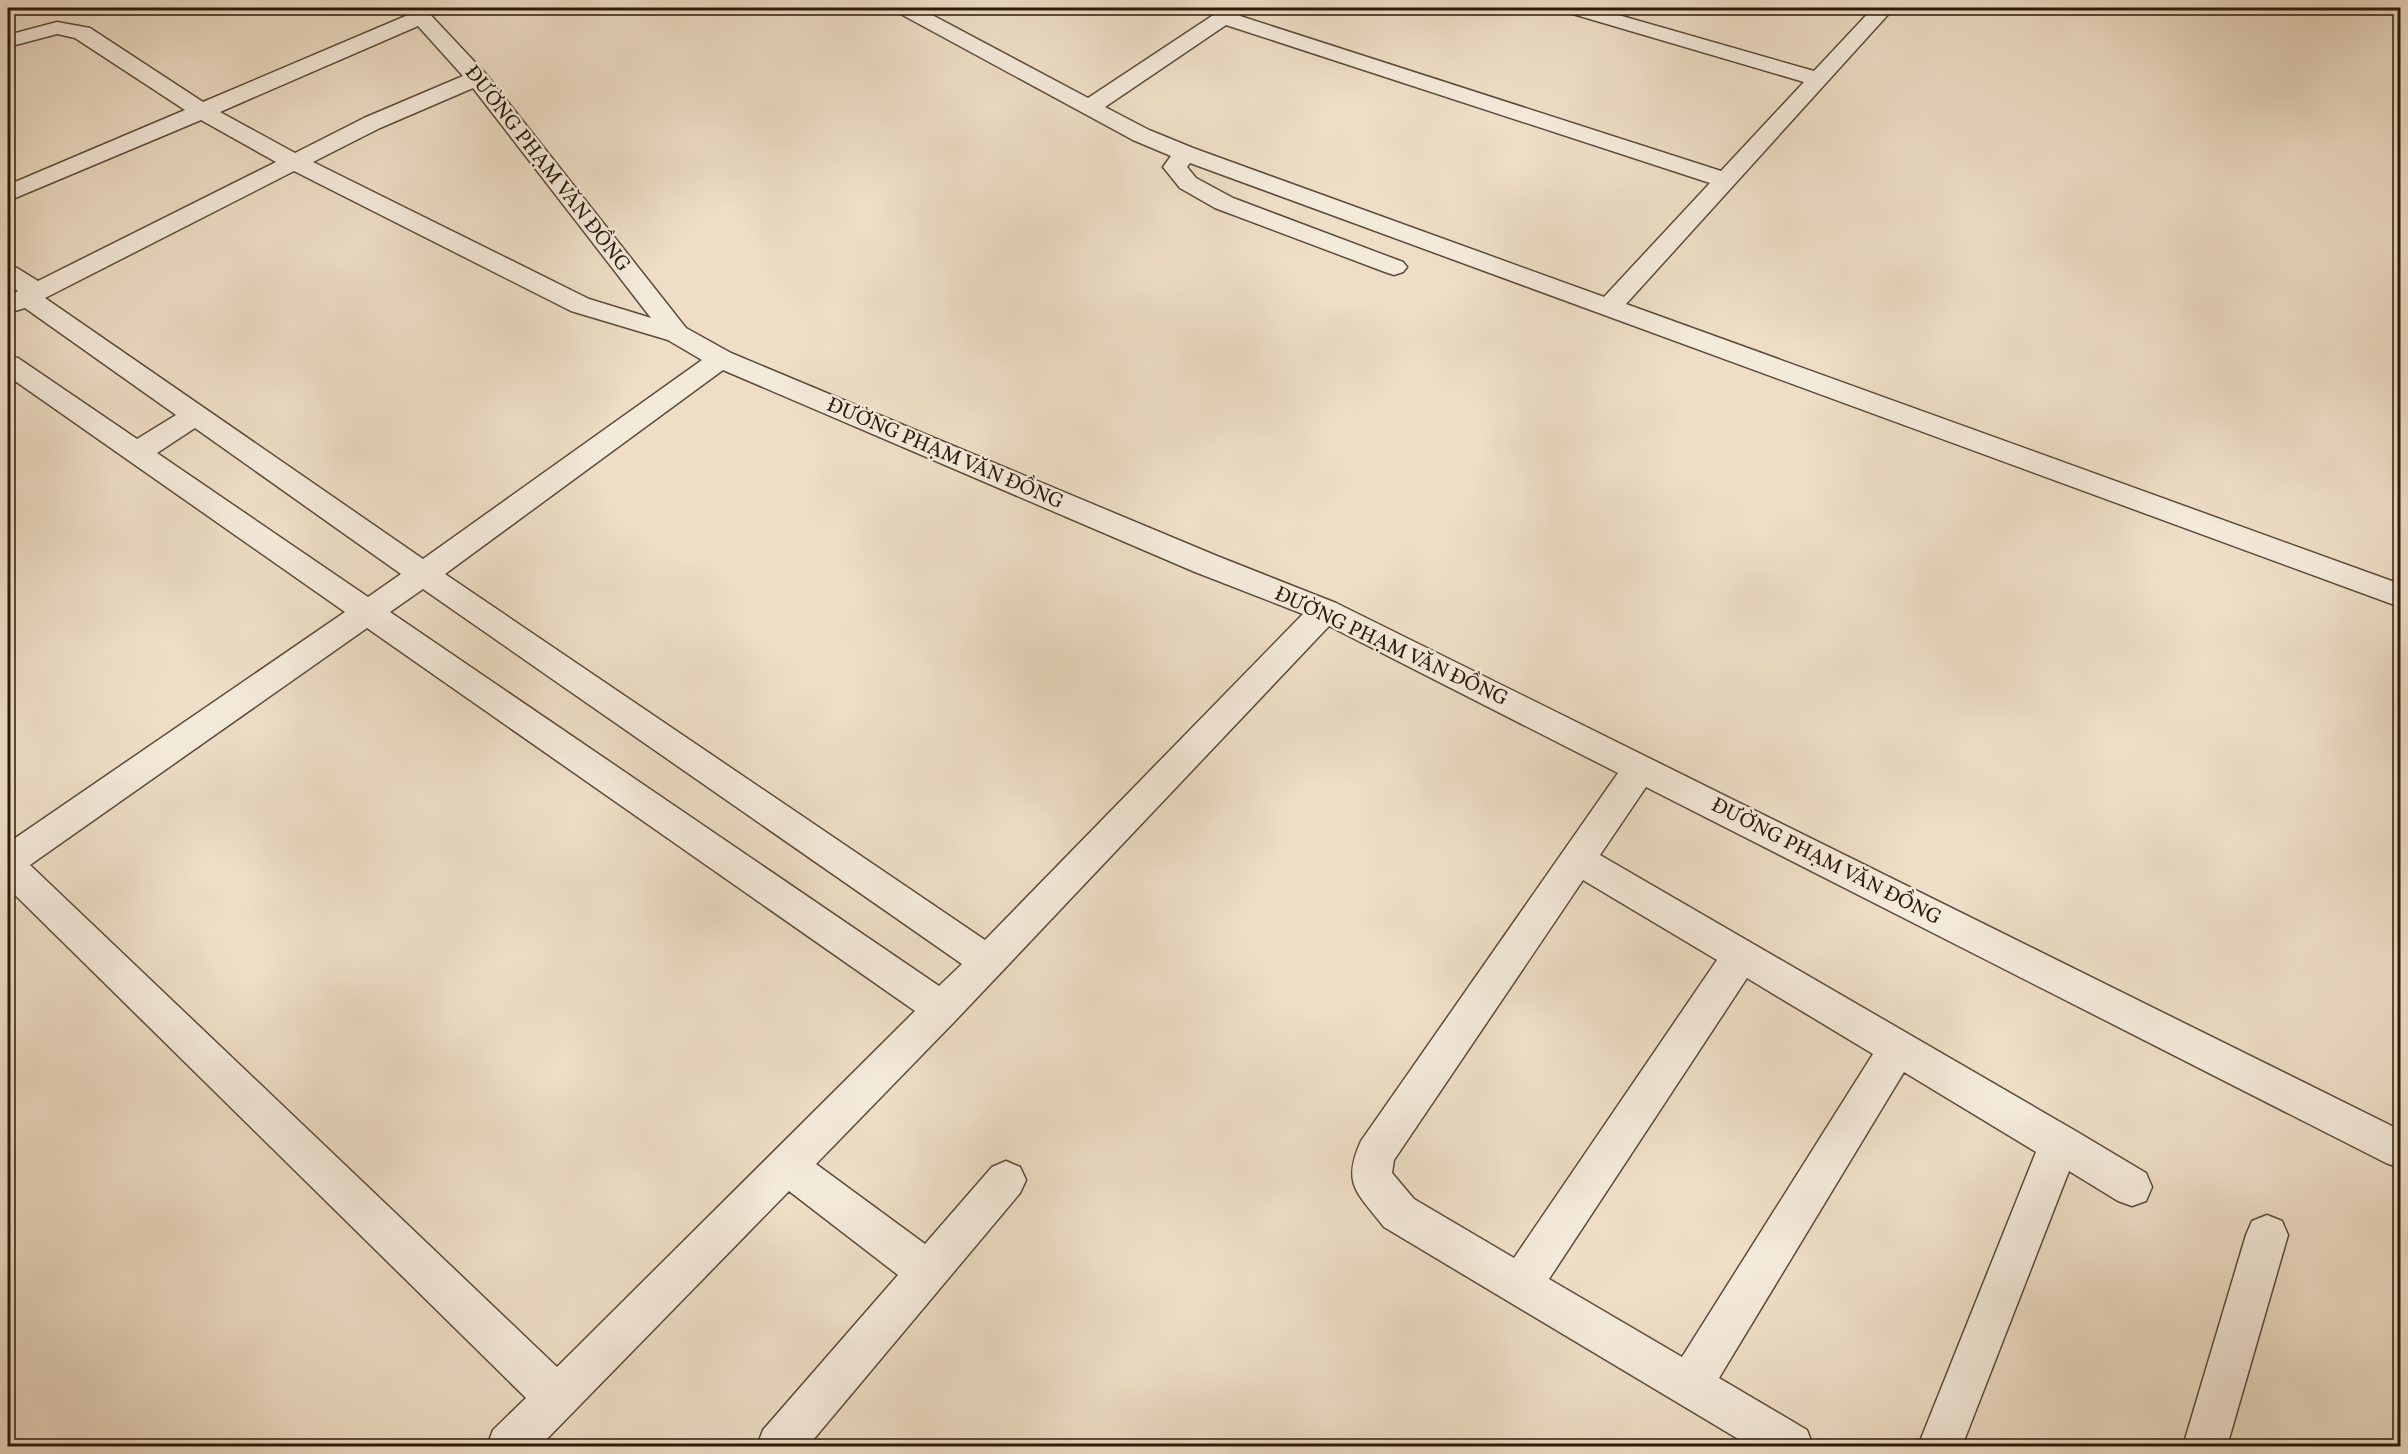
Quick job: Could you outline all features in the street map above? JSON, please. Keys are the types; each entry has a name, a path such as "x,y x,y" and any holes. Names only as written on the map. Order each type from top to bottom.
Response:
{"street":[{"path":"45,8 57,28"},
{"path":"904,8 1141,135 1185,153 2400,596"},
{"path":"1573,8 1818,79"},
{"path":"1609,307 1884,8"},
{"path":"8,194 203,112 417,12"},
{"name":"ĐƯỜNG PHẠM VĂN ĐỒNG","path":"417,12 477,78 677,334 721,359 1206,564 1325,611 2400,1150"},
{"path":"1089,107 1230,12 1726,180"},
{"path":"8,41 57,28 82,33 203,112 294,162 580,305 677,334"},
{"path":"23,299 372,123 477,78"},
{"path":"1185,153 1175,167 1188,183 1224,203 1394,267"},
{"path":"8,273 23,299 987,961"},
{"path":"8,861 423,574 721,359"},
{"path":"8,364 942,1010"},
{"path":"136,453 195,415"},
{"path":"509,1446 942,1010 1325,611"},
{"path":"1640,769 1375,1154 1371,1178 1399,1213 1791,1446"},
{"path":"1578,859 1897,1050 2132,1187"},
{"path":"8,866 557,1398"},
{"path":"1520,1286 1741,956"},
{"path":"1689,1386 1897,1050"},
{"path":"1940,1446 2060,1143"},
{"path":"787,1166 928,1272"},
{"path":"779,1446 1006,1180"},
{"path":"2205,1446 2267,1235"}]}
